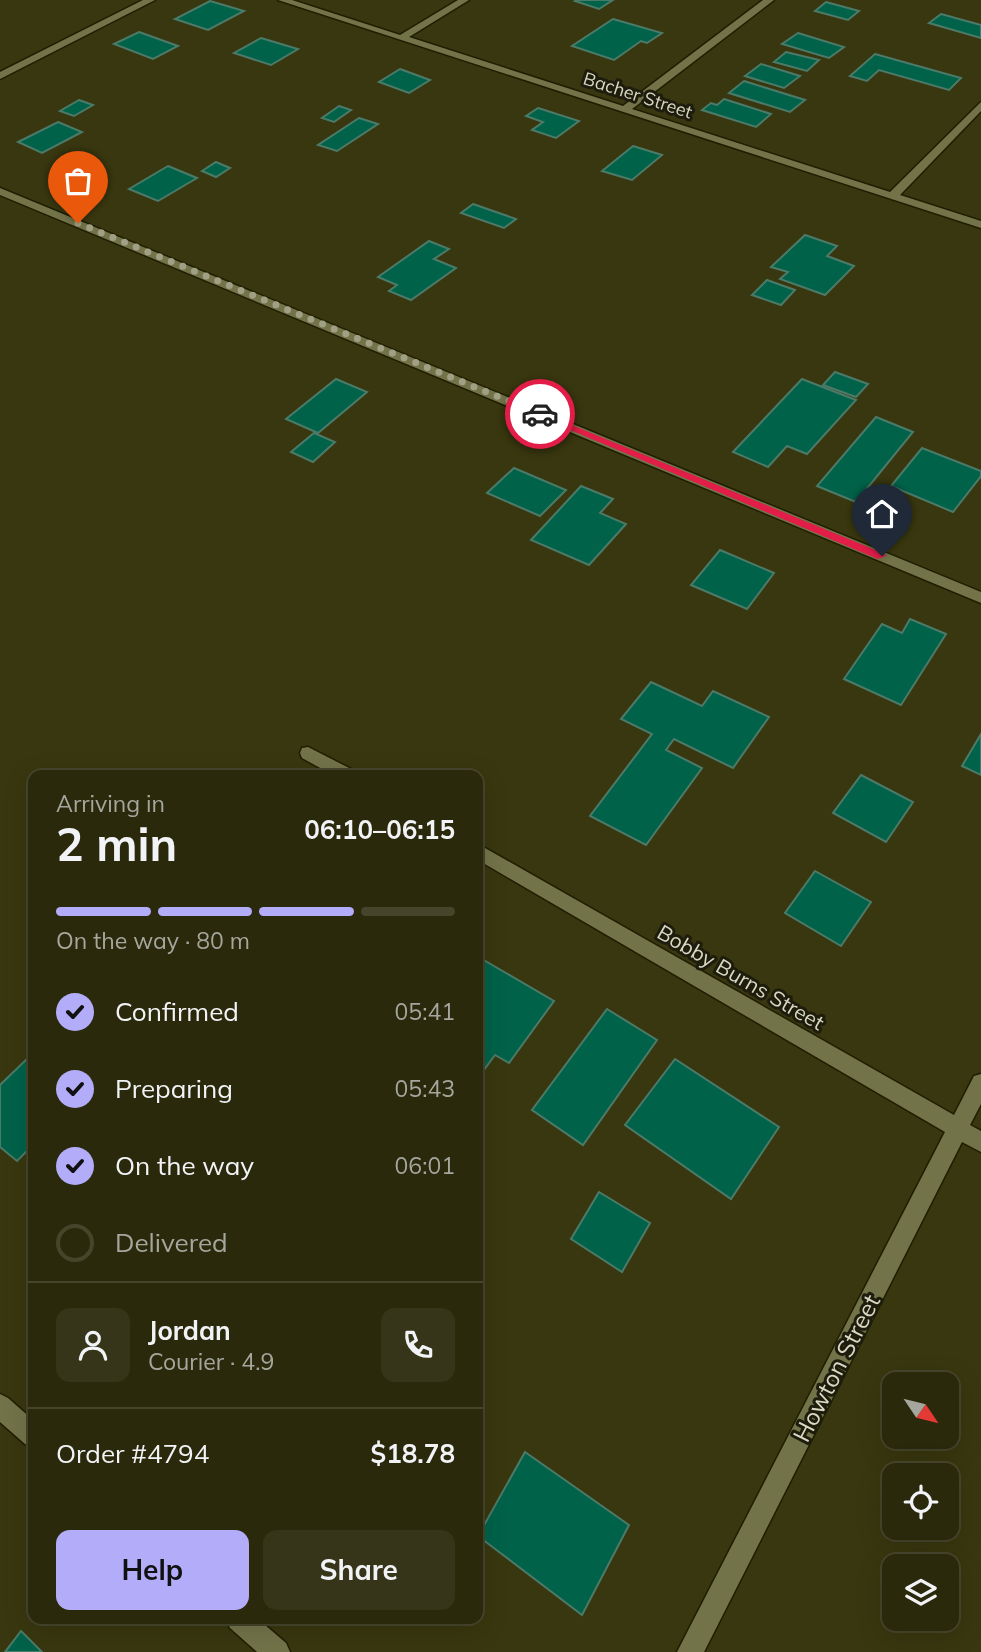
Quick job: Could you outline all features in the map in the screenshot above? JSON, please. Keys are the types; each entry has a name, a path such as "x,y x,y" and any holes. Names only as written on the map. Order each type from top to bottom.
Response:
{"street":[{"path":"0,76 150,0"},
{"name":"Bacher Street","path":"284,0 981,225"},
{"path":"401,38 464,0"},
{"path":"625,110 769,0"},
{"path":"894,196 981,105"},
{"path":"0,191 981,598"},
{"path":"309,753 338,770"},
{"name":"Bobby Burns Street","path":"483,854 981,1142"},
{"name":"Howton Street","path":"690,1652 981,1083"},
{"path":"0,1406 28,1431"},
{"path":"245,1624 277,1652"}],"building":[{"path":"613,0 599,9 575,1"},
{"path":"210,1 244,11 208,30 175,19"},
{"path":"826,2 859,11 848,20 815,11"},
{"path":"941,14 981,25 981,38 929,23"},
{"path":"613,19 662,33 647,43 641,41 614,60 572,46"},
{"path":"139,32 178,46 153,59 114,44"},
{"path":"798,33 844,47 829,58 782,44"},
{"path":"261,38 298,49 271,65 234,53"},
{"path":"786,52 819,60 807,71 774,62"},
{"path":"875,54 961,78 949,90 879,70 867,81 850,76"},
{"path":"761,64 800,76 784,88 745,76"},
{"path":"400,69 430,80 409,93 379,82"},
{"path":"744,81 805,100 790,112 729,93"},
{"path":"724,99 771,114 756,127 702,110 711,103 717,105"},
{"path":"79,100 93,105 74,116 60,111"},
{"path":"339,106 351,110 334,122 322,118"},
{"path":"538,108 579,121 556,138 532,130 543,122 526,116"},
{"path":"359,118 378,124 337,151 318,145"},
{"path":"58,122 82,132 42,153 18,142"},
{"path":"633,146 662,155 632,180 602,171"},
{"path":"216,162 230,168 216,177 202,171"},
{"path":"168,166 197,178 158,201 129,189"},
{"path":"473,204 516,219 504,228 461,213"},
{"path":"805,235 837,246 827,256 854,266 825,295 780,279 788,272 771,267"},
{"path":"429,241 449,249 434,259 456,268 411,300 389,291 397,285 378,277"},
{"path":"767,280 795,290 781,305 752,295"},
{"path":"835,372 868,384 856,397 823,385"},
{"path":"336,379 367,392 318,433 286,419"},
{"path":"802,379 856,400 807,454 787,446 768,467 733,452"},
{"path":"876,417 913,432 856,502 817,486"},
{"path":"314,433 335,442 313,462 291,452"},
{"path":"922,448 981,471 981,476 953,512 891,486"},
{"path":"514,468 566,490 540,516 487,493"},
{"path":"581,486 613,499 600,513 626,524 589,565 531,540"},
{"path":"720,550 774,573 747,609 691,585"},
{"path":"910,619 946,634 901,705 844,679 882,624 902,633"},
{"path":"651,682 702,706 713,691 769,717 733,768 674,739 666,750 702,768 646,845 590,816 652,734 621,719"},
{"path":"981,734 981,775 962,766"},
{"path":"861,775 913,802 886,842 833,813"},
{"path":"815,871 871,902 841,946 785,913"},
{"path":"483,960 554,1001 509,1063 495,1055 483,1071"},
{"path":"607,1009 657,1040 583,1145 532,1110"},
{"path":"28,1058 28,1150 17,1161 0,1147 0,1085"},
{"path":"675,1059 779,1127 731,1199 625,1125"},
{"path":"599,1192 650,1223 622,1272 571,1239"},
{"path":"525,1452 629,1525 582,1615 483,1540 483,1527"},
{"path":"21,1631 42,1652 5,1652"}],"way so far":[{"path":"78,223 540,414"}],"route":[{"path":"540,414 882,556"}]}
